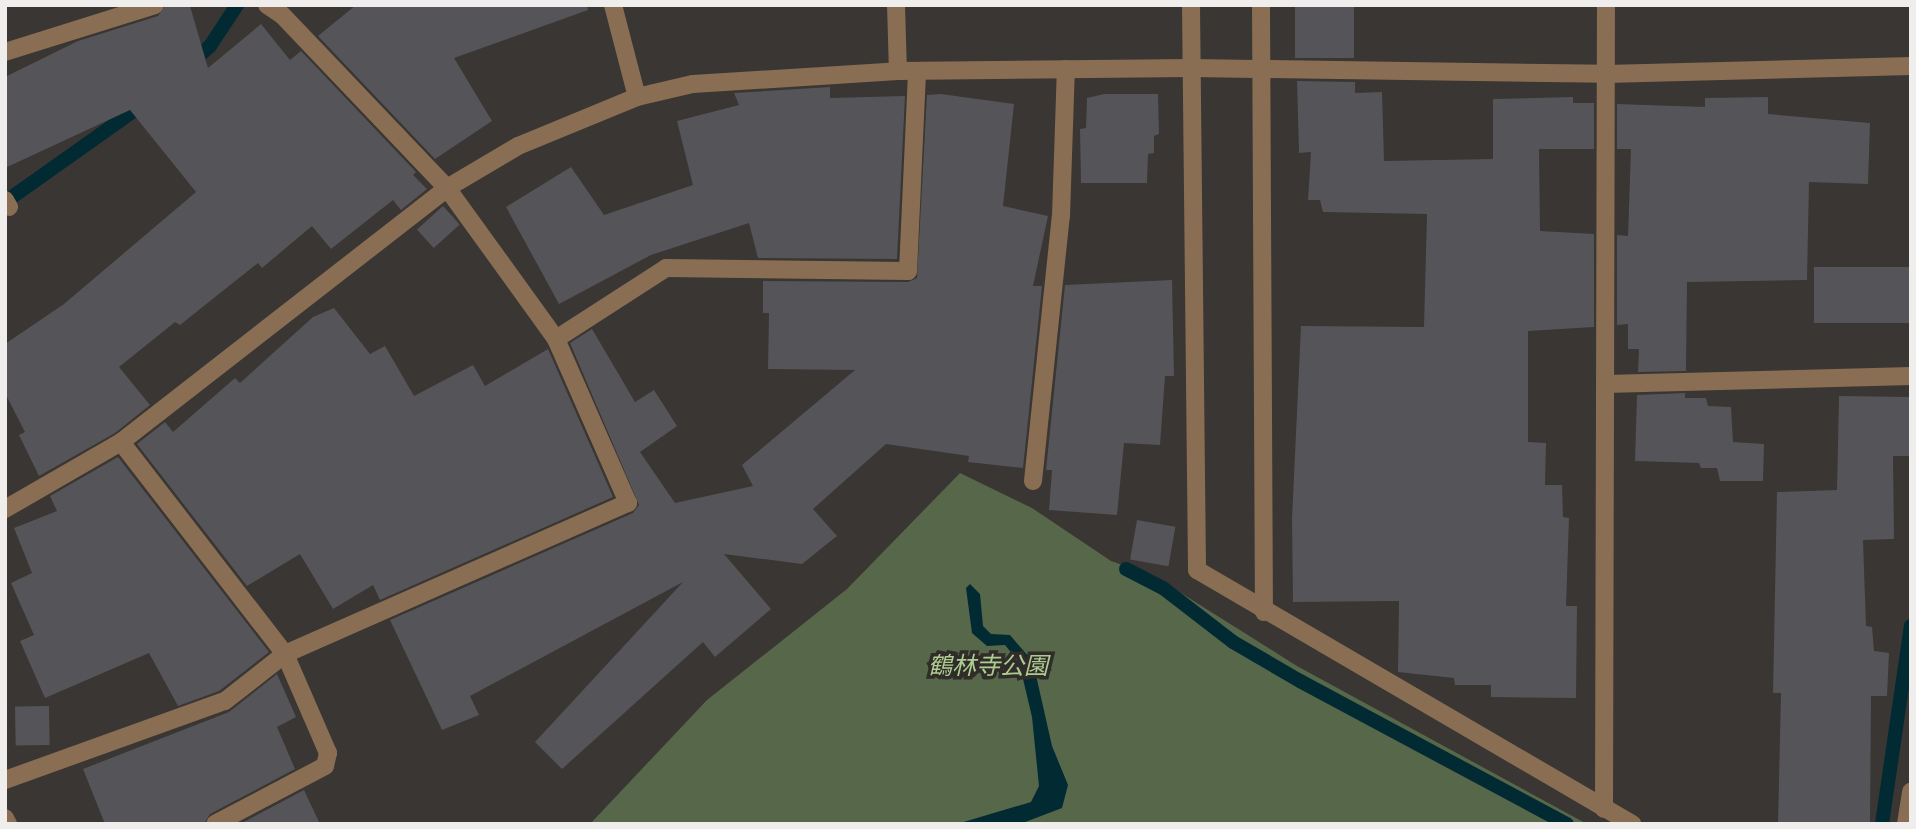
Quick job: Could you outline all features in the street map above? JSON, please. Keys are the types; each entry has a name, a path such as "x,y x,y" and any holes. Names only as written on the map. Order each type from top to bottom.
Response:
{"street":[{"path":"5,52 155,5"},
{"path":"5,780 225,701 285,654 628,503 556,339 447,188 282,15 267,5"},
{"path":"613,5 637,97"},
{"path":"556,339 666,268 908,271 907,71 896,5"},
{"path":"1191,5 1197,570 1264,612 1632,824"},
{"path":"1261,5 1264,612"},
{"path":"1604,808 1606,5"},
{"path":"5,509 121,442 447,188 518,146 637,97 693,84 907,71 1191,68 1606,74 1911,66"},
{"path":"1033,481 1061,216 1066,69"},
{"path":"1605,384 1911,376"},
{"path":"121,442 285,654 328,753 325,766 215,824"},
{"path":"1906,824 1911,791"},
{"path":"5,818 8,824"}],"green space":[{"name":"鶴林寺公園","path":"960,473 1032,508 1111,561 1154,576 1297,666 1587,824 590,824 707,700 847,589"}],"water":[{"path":"970,584 980,594 983,626 991,634 1010,635 1033,662 1052,746 1068,785 1062,808 1020,824 957,824 1031,802 1039,786 1032,717 1019,662 1005,645 987,646 972,633 966,588"}],"building":[{"path":"166,5 190,6 208,68 261,24 290,60 301,51 416,172 413,175 427,189 401,210 393,200 331,249 312,226 262,268 258,263 180,325 175,322 119,367 150,405 115,433 39,476 19,435 25,432 5,393 5,344 64,304 196,192 130,110 5,168 5,77 78,41 158,16"},
{"path":"356,5 587,5 588,10 454,58 492,121 435,159 318,36"},
{"path":"1295,5 1354,5 1354,58 1295,58"},
{"path":"1297,81 1355,82 1355,93 1382,92 1384,161 1493,159 1493,99 1573,97 1573,103 1594,103 1594,149 1539,149 1540,231 1594,234 1594,327 1528,331 1528,442 1546,443 1545,485 1562,485 1563,517 1569,518 1566,606 1577,606 1576,698 1491,697 1491,685 1455,685 1454,678 1398,672 1399,601 1293,602 1292,519 1301,326 1424,327 1427,214 1323,212 1320,200 1308,200 1311,152 1299,153"},
{"path":"830,87 830,98 905,96 897,259 758,258 749,223 651,255 559,304 506,207 571,167 604,215 693,185 677,121 739,105 734,93"},
{"path":"941,94 1014,104 1003,206 1048,216 1033,286 1042,286 1023,468 968,462 969,456 886,444 813,509 837,536 802,564 724,554 771,609 715,657 703,642 562,769 535,742 683,582 470,696 479,715 442,730 390,620 633,513 639,505 570,343 592,329 635,402 654,390 677,426 640,452 675,503 753,486 742,465 855,370 768,369 769,313 763,313 763,281 908,282 917,278 927,95"},
{"path":"1104,94 1158,94 1159,134 1154,136 1154,153 1148,154 1147,183 1081,183 1080,129 1086,128 1087,98"},
{"path":"1768,97 1768,114 1870,123 1868,184 1809,182 1807,280 1687,282 1686,371 1638,372 1639,349 1628,349 1628,324 1617,325 1617,235 1628,236 1631,149 1617,149 1617,104 1705,107 1705,98"},
{"path":"443,206 460,225 434,248 417,229"},
{"path":"1814,267 1911,267 1911,323 1814,323"},
{"path":"1172,280 1174,376 1165,376 1160,445 1124,443 1117,515 1049,510 1052,470 1046,470 1065,285"},
{"path":"334,308 370,354 385,346 414,396 473,365 485,386 548,349 613,497 380,600 373,585 333,609 300,554 247,586 137,444 165,422 173,432 235,378 240,383 313,317"},
{"path":"1685,393 1685,398 1706,398 1708,406 1731,407 1733,442 1764,444 1763,481 1720,481 1717,468 1701,468 1699,463 1635,461 1637,395"},
{"path":"1839,396 1911,397 1911,456 1893,456 1894,539 1863,540 1866,626 1872,627 1874,651 1889,653 1887,696 1871,696 1870,824 1778,824 1781,693 1773,693 1777,492 1837,490"},
{"path":"118,457 269,652 219,691 178,706 149,653 45,698 20,641 34,635 11,583 32,573 14,528 57,511 50,496"},
{"path":"1137,520 1175,527 1168,566 1130,559"},
{"path":"277,674 296,717 277,727 295,769 210,814 204,824 105,824 83,769 229,712"},
{"path":"49,706 50,745 16,746 15,707"},
{"path":"304,790 320,824 240,824"}],"waterway":[{"path":"190,64 210,46 237,5"},
{"path":"5,202 146,102"},
{"path":"1126,569 1163,588 1233,642 1300,681 1567,824"},
{"path":"1882,824 1911,626"}]}
